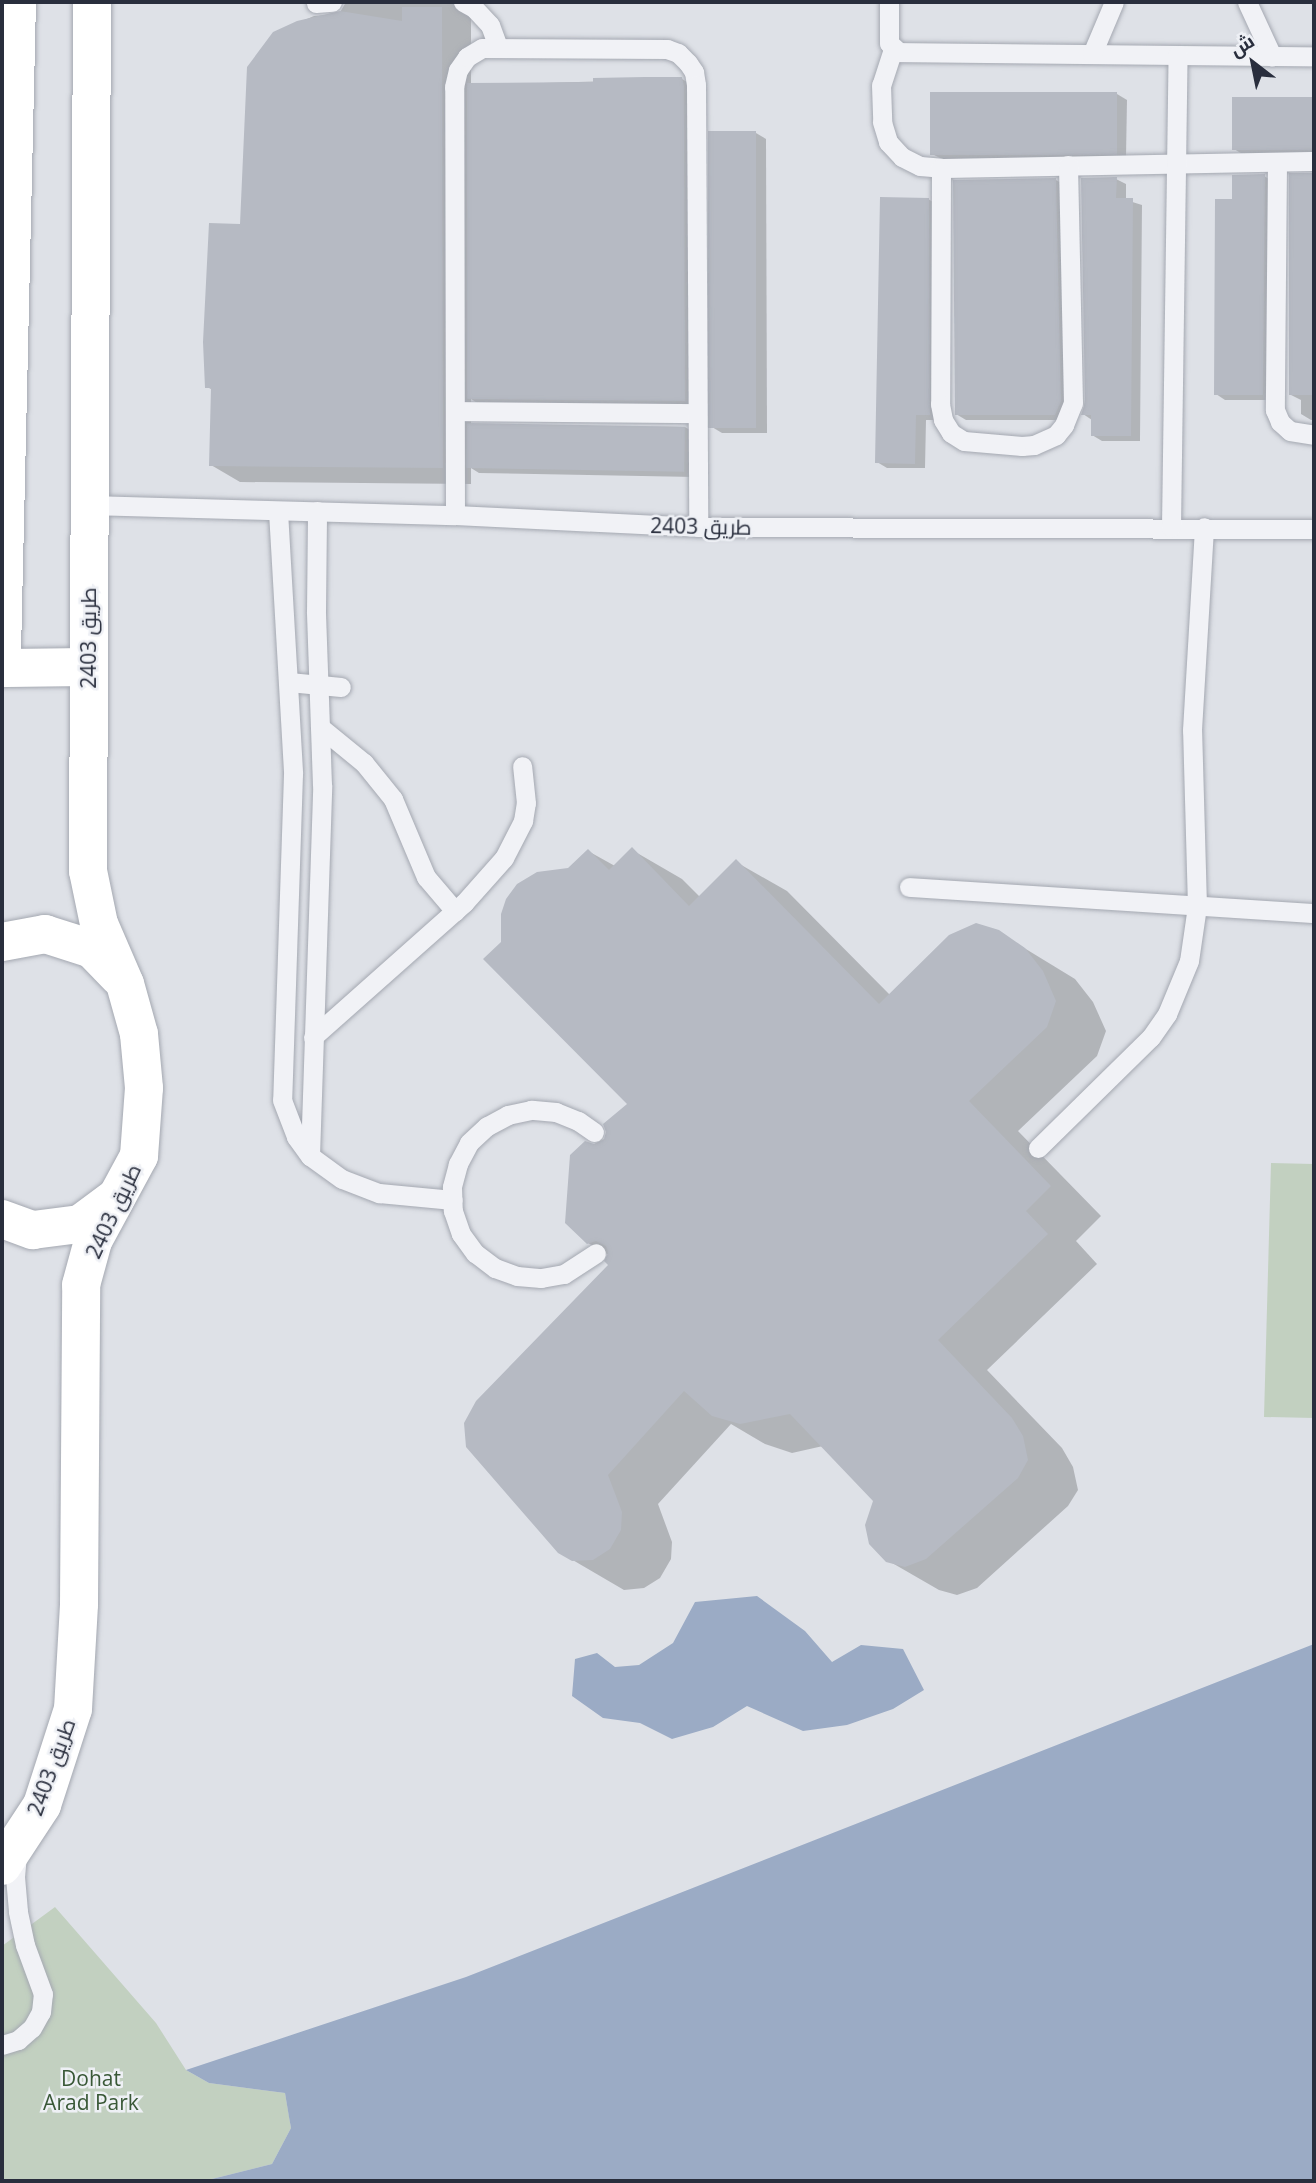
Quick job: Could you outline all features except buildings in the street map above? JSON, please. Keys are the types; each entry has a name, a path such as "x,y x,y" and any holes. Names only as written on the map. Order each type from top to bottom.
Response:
{"main road":[{"path":"2,652 22,6"},
{"name":"طريق 2403","path":"10,1855 42,1805 73,1709 79,1604 82,1286 93,1241 139,1156 144,1088 139,1034 125,984 99,924 88,871 86,7"},
{"path":"2,668 88,667"},
{"path":"2,942 45,934 92,949 125,984"},
{"path":"2,1219 33,1230 80,1224 118,1196"}],"lane":[{"path":"463,2 474,8 490,25 499,47"},
{"path":"889,2 888,36 893,49 881,85 880,104 888,142 902,157 920,166 941,169 1314,161"},
{"path":"1092,54 1114,2"},
{"path":"1247,2 1272,56"},
{"path":"455,515 453,87 457,70 467,57 482,48 667,49 678,53 694,72 698,527"},
{"path":"893,49 905,53 1314,57"},
{"path":"1171,527 1178,55"},
{"path":"1277,162 1275,410 1280,422 1290,431 1314,435"},
{"path":"941,169 940,404 943,420 951,433 964,441 1021,446 1046,442 1056,435 1065,425 1073,403 1068,165"},
{"path":"456,411 697,414"},
{"name":"طريق 2403","path":"89,505 455,515 698,527 1314,529"},
{"path":"278,511 293,774 282,1100 296,1137 310,1156 325,1168 363,1189 453,1200"},
{"path":"310,1156 322,785 318,686 317,511"},
{"path":"1038,1148 1131,1059 1167,1014 1189,961 1197,906 1192,730 1204,527"},
{"path":"289,682 341,687"},
{"path":"320,727 364,764 393,799 426,877 455,911"},
{"path":"313,1037 483,884 515,840 526,803 522,766"},
{"path":"909,887 1314,913"},
{"path":"286,980 315,985"},
{"path":"594,1132 578,1121 556,1112 531,1110 508,1115 486,1126 469,1143 458,1164 452,1187 461,1234 475,1253 495,1268 517,1276 541,1279 564,1274 596,1253"},
{"path":"2,2045 18,2040 32,2028 41,2012 43,1994 25,1945 10,1855"}],"green space":[{"path":"1271,1163 1314,1164 1314,1418 1264,1417"},
{"name":"Dohat Arad Park","path":"55,1907 156,2023 186,2070 209,2083 285,2093 291,2128 272,2164 204,2181 2,2181 2,1946"}],"water":[{"path":"757,1596 805,1631 832,1662 861,1645 903,1649 924,1690 893,1709 847,1725 803,1731 747,1706 713,1727 672,1739 640,1723 603,1718 572,1696 575,1659 597,1653 615,1667 639,1665 673,1643 695,1602"},
{"path":"1314,1644 1314,2181 204,2181 272,2164 291,2128 285,2093 209,2083 186,2070 466,1977"}]}
